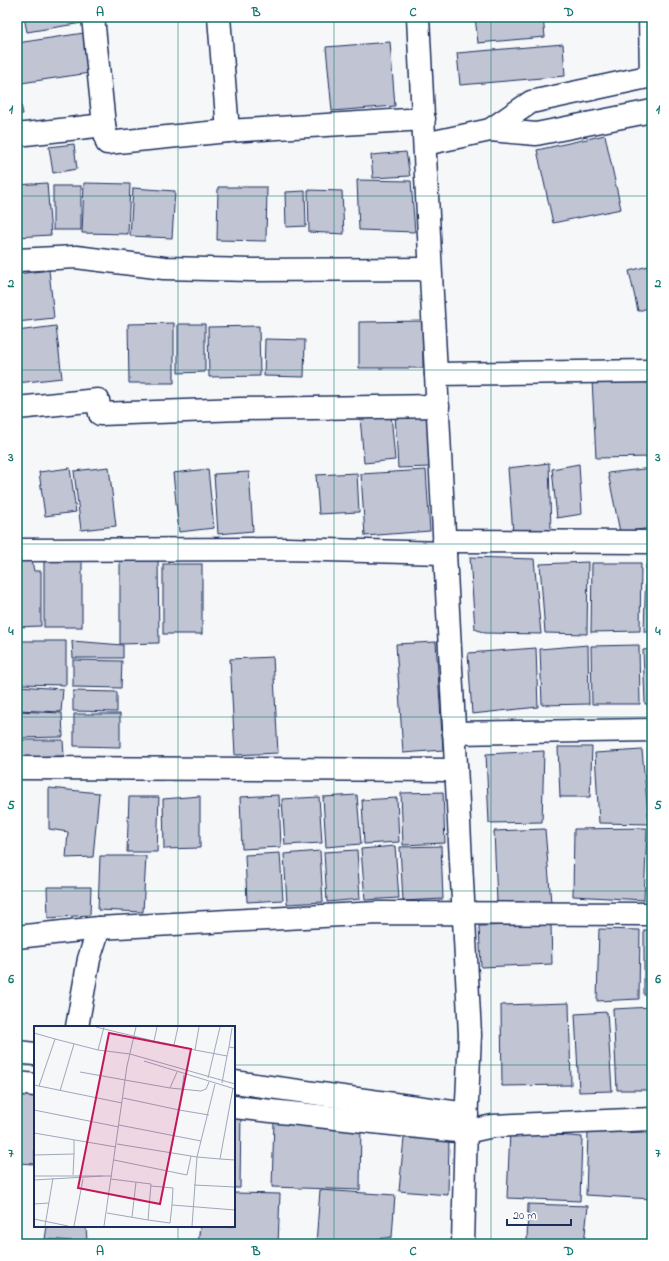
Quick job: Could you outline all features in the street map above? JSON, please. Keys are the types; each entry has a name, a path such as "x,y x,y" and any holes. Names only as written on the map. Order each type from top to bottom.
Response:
{"street":[{"path":"93,17 107,143 228,131 424,119"},
{"path":"219,17 228,131"},
{"path":"418,17 470,1034 463,1244"},
{"path":"490,130 532,102 651,76 650,17"},
{"path":"425,144 490,130 536,134 652,111"},
{"path":"17,135 104,125"},
{"path":"17,260 76,257 164,268 252,270 430,269"},
{"path":"436,374 652,371"},
{"path":"17,408 98,400 100,414 241,409 438,406"},
{"path":"17,550 287,550 652,542"},
{"path":"454,733 652,730"},
{"path":"17,768 456,770"},
{"path":"17,937 99,928 378,913 652,914"},
{"path":"78,1026 90,959 99,928"},
{"path":"17,1052 34,1054"},
{"path":"235,1082 466,1123"},
{"path":"17,1083 34,1085"},
{"path":"235,1107 493,1126 652,1119"}],"building":[{"path":"24,17 81,17 82,23 27,32"},
{"path":"475,17 543,17 545,37 478,43"},
{"path":"84,33 90,73 21,83 17,57 17,43"},
{"path":"390,42 395,106 332,111 326,47"},
{"path":"563,44 565,76 460,85 457,53"},
{"path":"17,86 23,114 17,115"},
{"path":"605,135 621,209 553,223 537,150"},
{"path":"74,144 77,169 53,173 49,147"},
{"path":"406,152 410,176 373,178 371,155"},
{"path":"357,180 411,181 415,232 359,230"},
{"path":"47,183 51,235 17,237 17,185"},
{"path":"84,183 130,184 128,234 82,233"},
{"path":"53,186 81,186 81,230 53,230"},
{"path":"218,187 267,187 266,241 217,240"},
{"path":"133,188 175,191 172,238 130,236"},
{"path":"308,190 342,191 344,234 309,232"},
{"path":"305,191 306,226 286,227 285,192"},
{"path":"652,265 652,307 638,311 629,271"},
{"path":"49,270 54,318 17,322 17,274"},
{"path":"423,321 423,368 359,368 359,322"},
{"path":"174,323 174,383 129,383 128,324"},
{"path":"178,324 205,324 205,372 178,373"},
{"path":"56,326 62,378 17,383 17,331"},
{"path":"259,326 260,376 209,377 208,327"},
{"path":"265,339 305,340 304,377 264,376"},
{"path":"592,380 652,383 652,457 596,458"},
{"path":"428,412 431,467 398,468 395,414"},
{"path":"391,414 395,460 364,463 360,417"},
{"path":"549,463 551,530 513,533 508,468"},
{"path":"579,464 582,514 557,518 552,469"},
{"path":"109,467 116,526 81,530 74,471"},
{"path":"70,468 76,512 45,516 39,472"},
{"path":"652,468 652,528 620,532 608,473"},
{"path":"208,469 214,528 179,532 173,473"},
{"path":"426,470 430,531 365,536 361,474"},
{"path":"249,472 253,531 218,534 214,474"},
{"path":"357,473 359,512 319,514 316,475"},
{"path":"470,557 534,559 541,634 485,633 475,629"},
{"path":"44,559 82,559 82,627 44,627"},
{"path":"120,560 158,560 159,643 120,644"},
{"path":"17,561 32,561 34,571 41,571 41,626 17,627"},
{"path":"588,562 587,634 545,633 540,564"},
{"path":"592,563 641,563 640,631 591,632"},
{"path":"163,564 202,564 202,634 163,634"},
{"path":"646,565 652,565 652,632 644,632"},
{"path":"18,641 66,641 66,685 17,684"},
{"path":"72,641 123,645 123,658 73,658"},
{"path":"436,642 443,750 403,753 396,644"},
{"path":"588,645 589,704 542,705 540,649"},
{"path":"639,645 640,704 592,704 591,646"},
{"path":"536,648 538,707 472,714 468,653"},
{"path":"652,649 652,704 645,704 643,650"},
{"path":"273,657 278,753 235,755 230,659"},
{"path":"73,660 122,661 121,688 73,687"},
{"path":"18,686 63,689 61,712 17,710"},
{"path":"73,691 117,692 117,712 73,711"},
{"path":"17,711 62,713 63,737 17,738"},
{"path":"74,714 120,714 120,747 74,746"},
{"path":"17,740 63,740 64,756 17,757"},
{"path":"558,747 592,747 590,797 560,797"},
{"path":"642,750 649,824 599,823 595,753"},
{"path":"544,751 542,822 489,823 486,754"},
{"path":"49,788 99,793 93,857 66,858 68,832 49,829"},
{"path":"443,792 445,843 403,845 401,793"},
{"path":"279,795 281,847 242,849 240,797"},
{"path":"357,795 361,844 326,847 323,797"},
{"path":"200,796 200,848 164,849 163,799"},
{"path":"129,797 159,797 157,852 127,852"},
{"path":"319,797 322,843 285,845 282,799"},
{"path":"397,798 399,842 364,844 362,800"},
{"path":"647,828 644,900 573,896 574,829"},
{"path":"545,829 551,903 497,902 494,831"},
{"path":"395,846 399,898 365,900 361,849"},
{"path":"441,846 443,899 403,901 400,847"},
{"path":"357,850 360,899 327,902 324,852"},
{"path":"320,851 323,902 287,904 284,854"},
{"path":"280,853 283,900 247,902 245,855"},
{"path":"100,856 146,856 143,912 98,910"},
{"path":"652,874 652,901 650,901"},
{"path":"47,887 91,887 90,915 48,918"},
{"path":"551,924 552,964 481,967 479,926"},
{"path":"599,929 640,930 639,999 597,1001"},
{"path":"644,930 652,930 652,995 644,995"},
{"path":"569,1003 571,1085 502,1086 501,1005"},
{"path":"652,1007 652,1090 617,1090 613,1009"},
{"path":"607,1012 612,1091 579,1092 575,1014"},
{"path":"17,1091 34,1093 34,1164 17,1163"},
{"path":"235,1111 241,1111 240,1188 235,1188"},
{"path":"274,1120 361,1124 360,1190 272,1187"},
{"path":"510,1131 582,1137 580,1201 507,1198"},
{"path":"588,1132 652,1133 652,1199 586,1195"},
{"path":"449,1137 448,1195 399,1191 404,1138"},
{"path":"320,1190 395,1195 392,1237 341,1244 316,1244"},
{"path":"235,1193 280,1194 278,1244 198,1244 200,1227 235,1227"},
{"path":"528,1204 588,1206 584,1244 527,1244"},
{"path":"651,1210 652,1244 649,1244"},
{"path":"47,1227 86,1227 87,1242 45,1239"}]}
